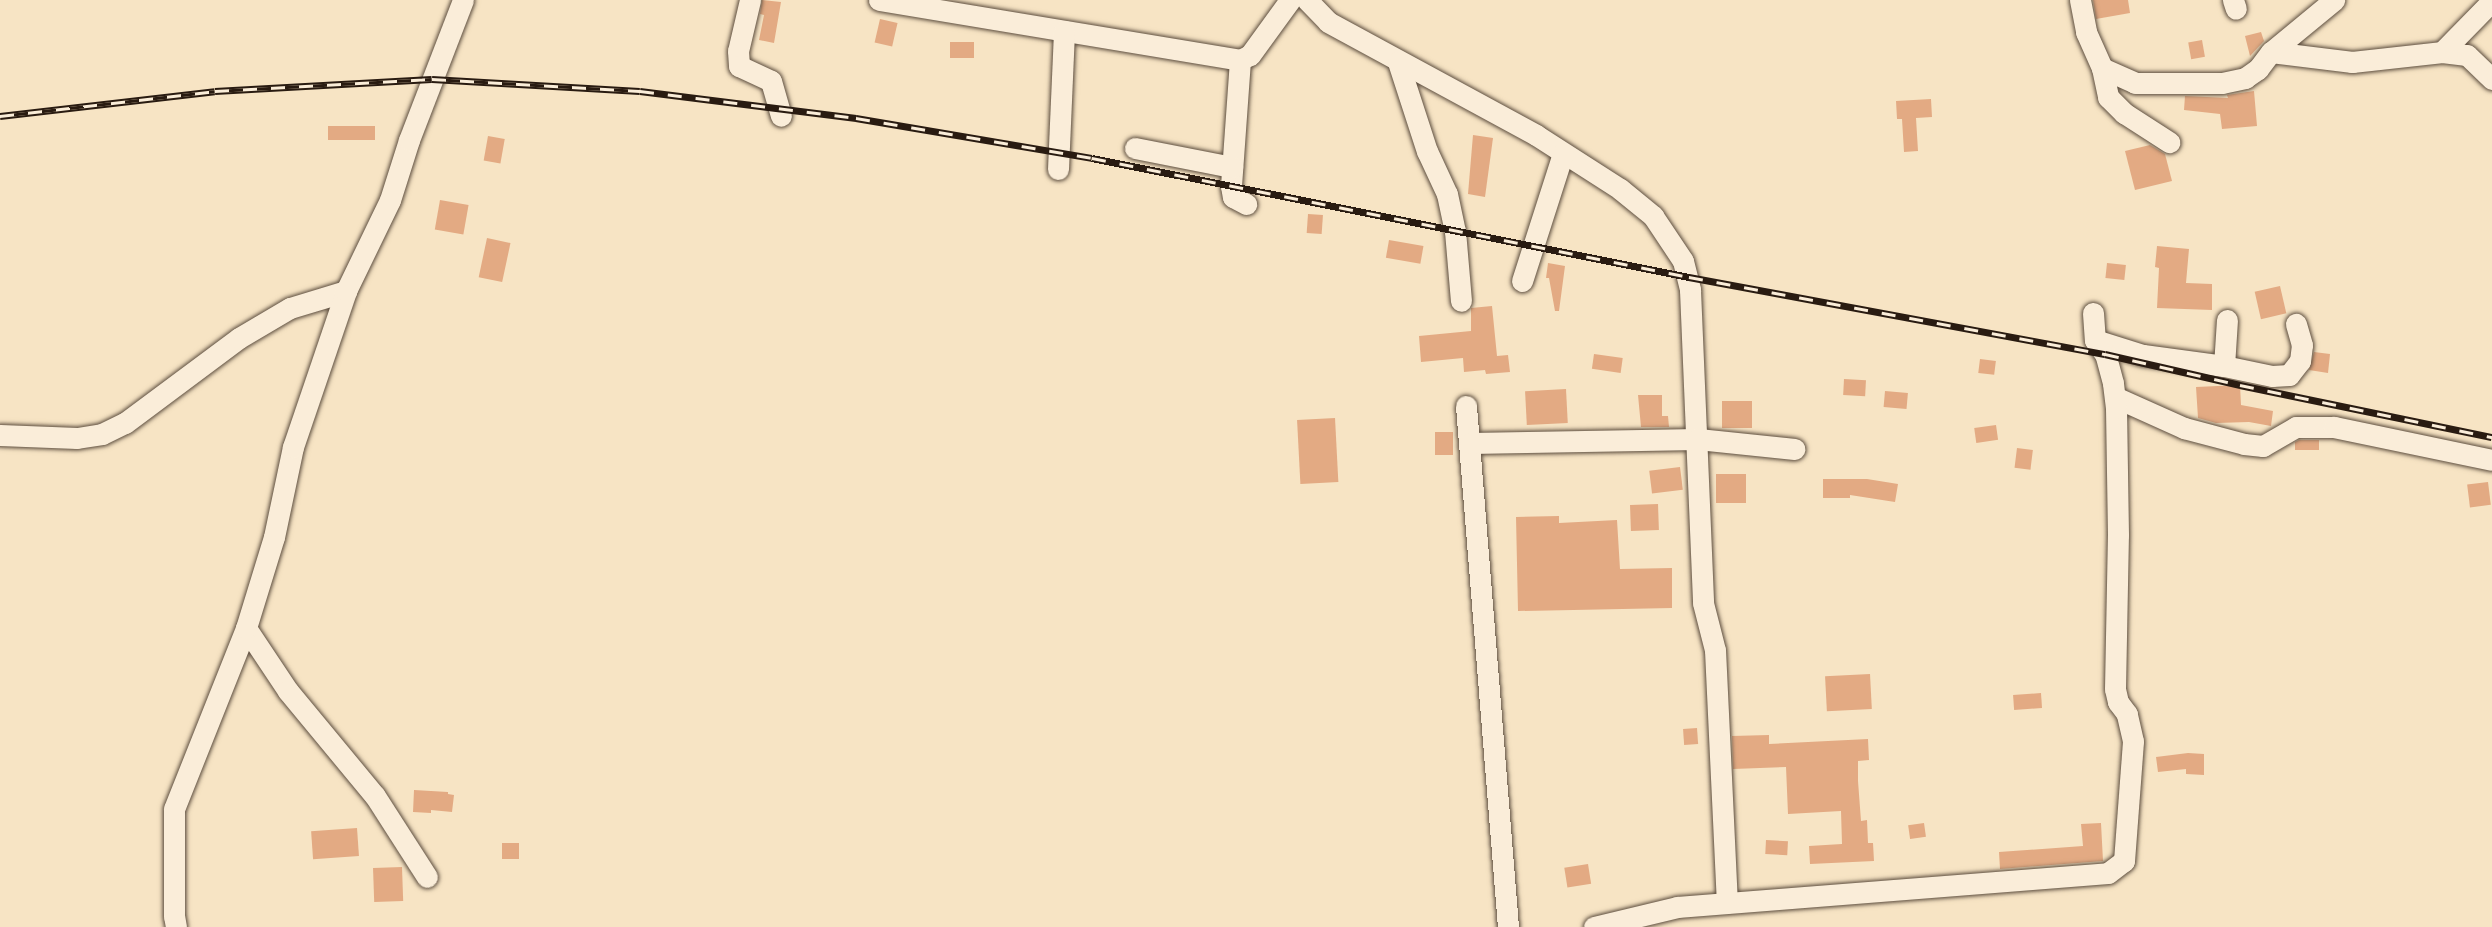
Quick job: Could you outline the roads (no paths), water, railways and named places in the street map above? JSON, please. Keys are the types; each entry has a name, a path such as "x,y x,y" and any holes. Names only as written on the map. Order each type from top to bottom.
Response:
{"street":[{"path":"176,927 174,916 174,809 246,628 274,537 293,447 346,291 390,200 413,130 463,0"},
{"path":"750,0 738,51 738,66 771,81 781,116"},
{"path":"879,0 1240,60 1250,55 1290,0"},
{"path":"1307,0 1328,22 1536,135 1620,189 1653,216 1683,261 1690,290 1690,325 1698,439 1703,603 1715,650 1727,903"},
{"path":"2080,0 2086,32 2102,68 2108,97 2124,113 2169,142"},
{"path":"2102,68 2135,83 2222,83 2245,78 2258,69 2271,52 2334,0"},
{"path":"2442,52 2492,1"},
{"path":"1058,169 1064,31"},
{"path":"2271,52 2352,62 2442,52 2467,55 2492,79"},
{"path":"1240,60 1231,192 1238,200 1246,204"},
{"path":"1398,62 1427,151 1447,194 1455,231 1461,301"},
{"path":"1135,148 1232,167"},
{"path":"1522,281 1563,153"},
{"path":"0,435 77,438 102,434 126,423 240,338 290,308 311,299 346,291"},
{"path":"1594,927 1677,907 2108,873 2124,861 2133,741 2127,714 2118,702 2115,689 2118,536 2115,397 2105,354 2095,340 2093,313"},
{"path":"2224,366 2227,320"},
{"path":"2095,340 2143,355 2224,366 2272,376 2289,375 2300,361 2302,345 2296,324"},
{"path":"2115,397 2184,428 2244,444 2263,446 2296,427 2334,427 2492,460"},
{"path":"1466,406 1508,927"},
{"path":"1470,442 1698,439 1794,449"},
{"path":"246,628 288,691 375,796 427,877"}],"railway":[{"path":"0,116 215,91 432,79 640,91 856,118 1092,158 1689,277 2105,354 2240,385 2492,437"}]}
